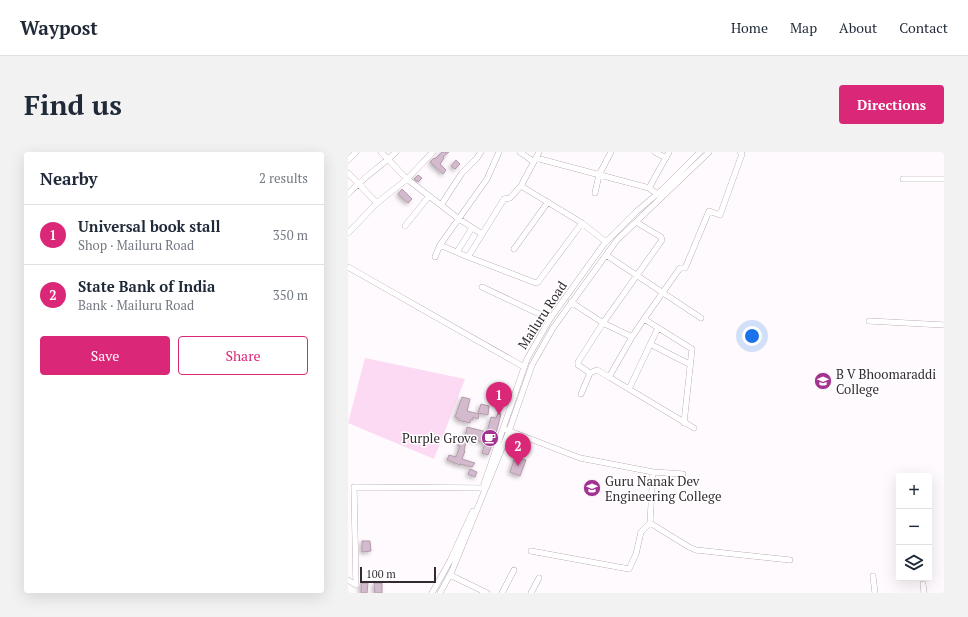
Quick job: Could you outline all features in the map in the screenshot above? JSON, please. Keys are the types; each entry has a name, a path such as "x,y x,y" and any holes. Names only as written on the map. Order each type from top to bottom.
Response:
{"street":[{"path":"348,160 356,152"},
{"path":"381,152 407,179 459,219 482,234"},
{"path":"348,194 396,152"},
{"path":"348,233 377,203 407,179 433,152"},
{"path":"441,205 462,173 481,152"},
{"path":"435,257 440,245 487,179 499,152"},
{"path":"520,152 535,160 649,188 657,194"},
{"path":"468,257 504,199 510,198 520,186 539,152"},
{"path":"595,193 599,175 611,152"},
{"path":"655,152 666,158"},
{"path":"649,188 669,152"},
{"name":"Mailuru Road","path":"432,593 450,561 506,430 524,367 550,319 606,242 700,152"},
{"path":"440,593 450,575 533,361 553,328 617,240 709,152"},
{"path":"609,377 632,337 662,293 680,268 685,268 709,211 720,215 742,154 740,152"},
{"path":"348,173 377,203"},
{"path":"903,179 944,178"},
{"path":"520,186 582,223 606,242"},
{"path":"405,226 429,196"},
{"path":"514,249 548,202"},
{"path":"590,373 578,365 578,362 603,323 662,239 636,222"},
{"path":"440,245 533,283 538,282 582,223"},
{"path":"457,252 472,228"},
{"path":"606,255 701,318"},
{"path":"348,267 524,367"},
{"path":"482,287 550,319"},
{"path":"571,302 603,323 632,337"},
{"path":"644,319 692,349 684,422"},
{"path":"868,321 944,325"},
{"path":"629,389 658,328"},
{"path":"650,344 691,365"},
{"path":"581,394 590,373 597,370 694,428"},
{"path":"506,430 580,458 653,472 683,474"},
{"path":"531,551 629,569 636,554 641,532 650,523 653,472"},
{"path":"348,580 356,585 351,487 482,488"},
{"path":"650,523 696,550 790,560"},
{"path":"502,593 514,570"},
{"path":"450,575 487,593"},
{"path":"873,576 875,593"},
{"path":"531,593 539,578"},
{"path":"923,584 924,593"}],"shaded area":[{"path":"365,358 465,379 434,459 348,423"}],"building":[{"path":"442,152 449,152 443,157 444,158 440,164 446,170 443,174 430,162"},
{"path":"456,160 460,164 455,169 451,166"},
{"path":"418,175 422,178 418,182 414,179"},
{"path":"402,189 412,199 408,203 398,194"},
{"path":"462,397 470,399 467,411 479,414 478,419 473,417 473,420 471,419 470,423 458,420 458,418 455,417"},
{"path":"481,404 489,406 488,415 478,413"},
{"path":"498,413 501,414 493,445 488,455 482,453 485,443 465,437 467,427 487,432 491,417 496,418"},
{"path":"461,437 467,439 462,459 475,463 472,467 460,465 447,460 449,455 456,457 460,446 458,446"},
{"path":"515,457 526,460 520,476 510,472"},
{"path":"470,469 477,472 475,477 468,474"},
{"path":"362,541 370,541 371,551 362,552"},
{"path":"361,583 368,583 367,593 361,593"},
{"path":"374,583 382,583 382,593 375,593"}],"place":[{"name":"B V Bhoomaraddi College","path":"823,381"},
{"name":"Universal book stall","path":"499,415"},
{"name":"Purple Grove","path":"490,438"},
{"name":"State Bank of India","path":"518,466"},
{"name":"Guru Nanak Dev Engineering College","path":"592,488"}]}
